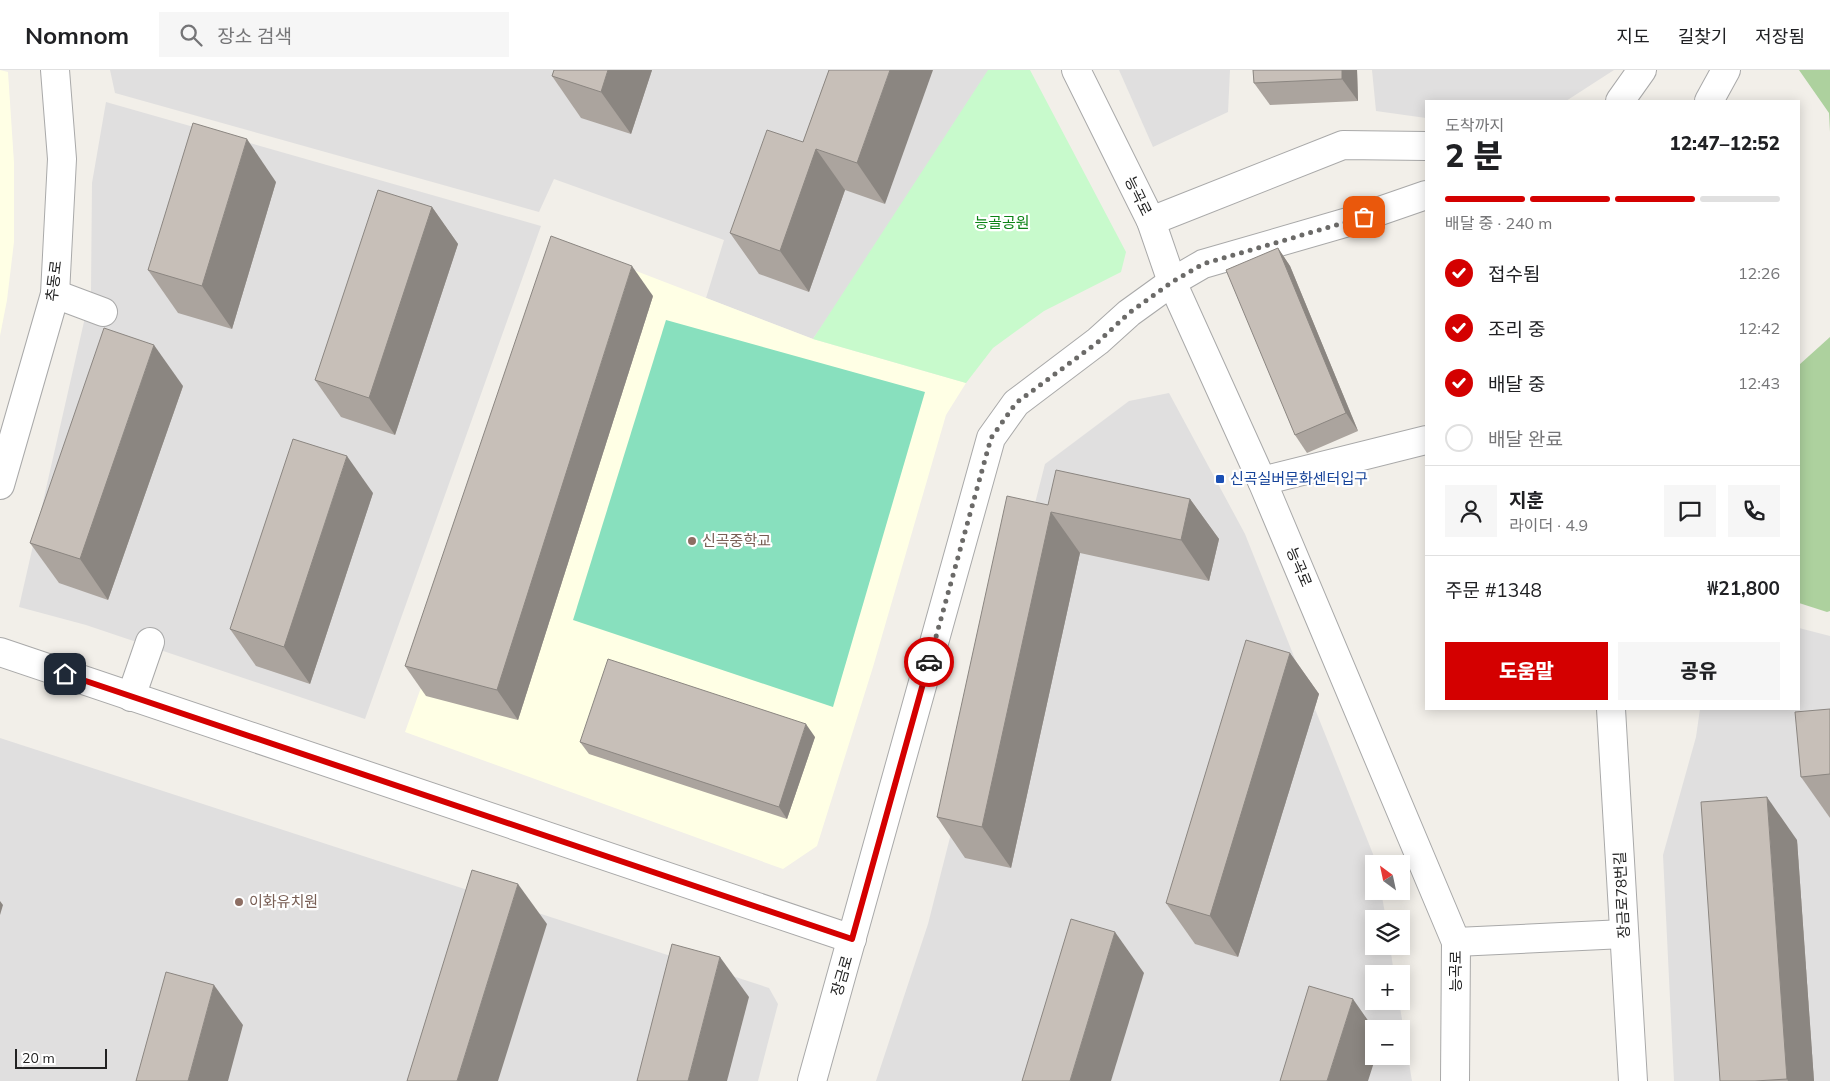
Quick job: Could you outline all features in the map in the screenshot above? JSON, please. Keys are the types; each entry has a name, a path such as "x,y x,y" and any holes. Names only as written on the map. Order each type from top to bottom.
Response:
{"street":[{"name":"추동로","path":"0,485 55,294 62,159 55,70"},
{"name":"능곡로","path":"1076,70 1151,221 1172,282 1262,481 1456,942 1455,1081"},
{"path":"1621,100 1642,70"},
{"path":"1710,100 1726,70"},
{"path":"1151,221 1343,145 1425,146"},
{"name":"장금로","path":"812,1081 991,438 1016,403 1098,342 1129,313 1172,282 1203,264 1348,222 1425,195"},
{"path":"55,294 103,312"},
{"path":"1262,481 1425,440"},
{"path":"131,696 150,642"},
{"path":"0,652 852,939"},
{"name":"장금로78번길","path":"1611,710 1633,1081"},
{"path":"1456,942 1624,934"}],"shaded area":[{"path":"0,70 8,72 14,163 14,242 7,300 0,336"},
{"path":"110,70 989,70 899,214 813,339 706,298 724,240 554,179 539,212 115,93"},
{"path":"1119,70 1230,70 1228,112 1153,147"},
{"path":"1372,70 1614,70 1568,100 1425,100 1425,118 1376,111"},
{"path":"106,102 541,226 365,719 86,625 19,607 91,291 92,183"},
{"name":"신곡중학교","path":"579,249 813,339 966,383 946,415 873,667 817,846 783,869 405,732"},
{"path":"1169,393 1245,534 1373,855 1365,855 1365,900 1383,900 1384,910 1365,910 1365,955 1391,955 1393,965 1365,965 1365,1010 1400,1010 1402,1020 1365,1020 1365,1065 1409,1065 1412,1081 876,1081 928,924 1045,464 1129,401"},
{"path":"1800,628 1830,636 1830,1081 1674,1081 1663,855 1696,737 1700,710 1800,710"},
{"path":"0,738 769,988 778,1004 758,1081 0,1081"}],"green space":[{"name":"능골공원","path":"988,70 1030,70 1126,252 1121,272 1044,311 993,348 966,383 813,339"},
{"path":"1799,70 1830,70 1830,132 1829,113"},
{"path":"666,320 925,392 833,707 573,620"},
{"path":"1830,337 1830,611 1827,612 1800,603 1800,364"}],"building":[{"path":"554,70 608,70 601,92 552,76"},
{"path":"829,70 890,70 857,163 816,149 780,251 730,233 767,130 803,142"},
{"path":"1253,70 1342,70 1342,79 1254,83"},
{"path":"193,123 247,139 202,286 148,270"},
{"path":"378,190 432,207 369,398 315,380"},
{"path":"551,236 632,266 497,690 405,666"},
{"path":"1278,248 1346,413 1295,435 1226,270"},
{"path":"104,328 154,345 80,559 30,543"},
{"path":"293,439 347,456 284,647 230,629"},
{"path":"1056,470 1190,499 1181,540 1051,512 982,827 937,817 1007,496 1048,505"},
{"path":"1246,640 1290,653 1210,916 1166,903"},
{"path":"608,659 806,724 779,807 580,742"},
{"path":"1830,709 1830,774 1801,777 1795,712"},
{"path":"1767,797 1787,1079 1720,1081 1701,802"},
{"path":"472,870 518,884 457,1081 407,1081"},
{"path":"1071,919 1115,932 1070,1081 1022,1081"},
{"path":"672,944 720,957 688,1081 637,1081"},
{"path":"166,972 214,985 188,1081 136,1081"},
{"path":"1309,986 1353,999 1327,1081 1280,1081"}],"way so far":[{"path":"929,662 991,438 1016,403 1098,342 1129,313 1172,282 1203,264 1364,217"}],"place":[{"name":"신곡실버문화센터입구","path":"1220,479"},
{"name":"신곡중학교","path":"692,541"},
{"name":"이화유치원","path":"239,902"}],"route":[{"path":"65,674 852,939 929,662"}]}
